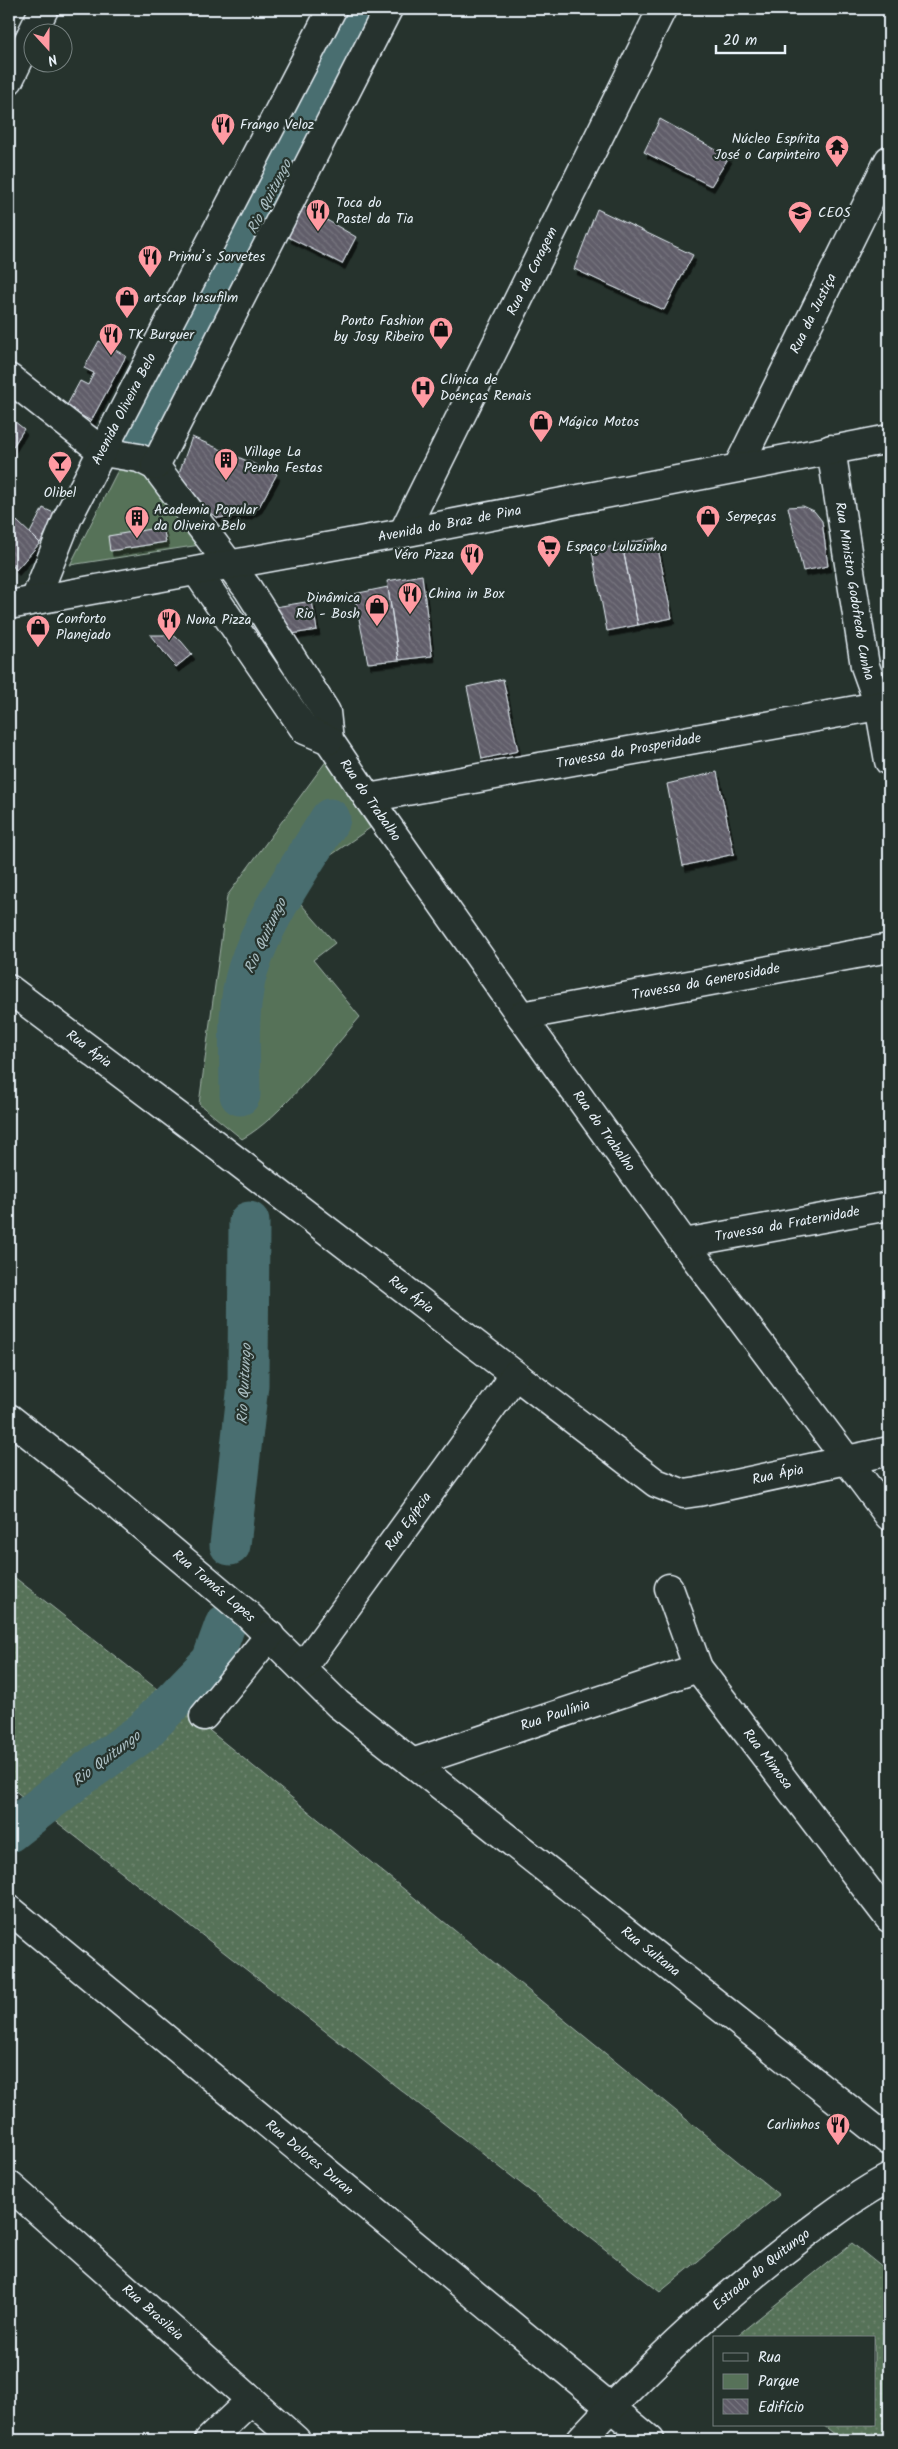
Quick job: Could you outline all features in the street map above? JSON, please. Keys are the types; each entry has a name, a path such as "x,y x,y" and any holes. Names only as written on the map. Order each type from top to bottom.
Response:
{"street":[{"path":"9,80 44,9"},
{"name":"Avenida Oliveira Belo","path":"22,603 103,452 332,9"},
{"path":"9,378 103,452 139,458 155,466 388,9"},
{"name":"Rua da Coragem","path":"403,533 662,9"},
{"name":"Rua da Justiça","path":"738,467 889,160"},
{"name":"Avenida do Braz de Pina","path":"22,603 230,566 889,439"},
{"name":"Rua Ministro Godofredo Cunha","path":"832,449 865,666 884,704 889,761"},
{"name":"Rua do Trabalho","path":"155,466 248,589 326,712 329,740 368,798 684,1243 889,1516"},
{"path":"197,572 305,730 329,740"},
{"name":"Travessa da Prosperidade","path":"368,798 884,704"},
{"name":"Travessa da Generosidade","path":"521,1016 889,948"},
{"name":"Rua Ápia","path":"9,989 199,1132 656,1483 684,1494 846,1458 889,1451"},
{"name":"Travessa da Fraternidade","path":"684,1243 889,1206"},
{"name":"Rua Egípcia","path":"302,1668 515,1375"},
{"name":"Rua Tomás Lopes","path":"9,1418 96,1487 270,1635 338,1704 412,1763"},
{"name":"Rua Mimosa","path":"669,1588 698,1668 889,1918"},
{"path":"204,1716 270,1635"},
{"name":"Rua Paulínia","path":"412,1763 698,1668"},
{"name":"Rua Sultana","path":"412,1763 889,2141"},
{"name":"Rua Dolores Duran","path":"9,1909 650,2440"},
{"name":"Estrada do Quitungo","path":"580,2440 687,2332 731,2293 842,2207 889,2178"},
{"name":"Rua Brasileia","path":"9,2185 296,2440"},
{"path":"208,2440 250,2401"}],"green space":[{"path":"128,467 139,470 160,486 169,509 200,545 70,565 118,470"},
{"path":"327,760 370,828 307,872 293,895 335,943 313,960 360,1017 289,1100 273,1116 242,1139 199,1104 227,896"},
{"path":"9,1573 162,1693 33,1805 9,1786"},
{"path":"183,1709 779,2195 660,2292 53,1819 143,1753"},
{"path":"852,2243 889,2273 889,2440 842,2440 824,2426 876,2426 876,2336 736,2336"}],"building":[{"path":"660,119 729,157 711,186 644,152"},
{"path":"299,204 356,237 342,264 288,237"},
{"path":"597,209 693,255 664,310 574,269"},
{"path":"99,341 126,356 91,421 66,407 80,381 88,385 94,373 84,368"},
{"path":"9,417 24,429 9,453"},
{"name":"Village La Penha Festas","path":"192,437 277,474 259,507 248,514 218,518 194,503 179,488 179,473"},
{"path":"803,506 814,511 822,521 828,566 803,571 788,507"},
{"path":"43,508 56,514 40,543 30,533"},
{"path":"17,521 40,543 16,570 9,561 9,535"},
{"name":"Academia Popular da Oliveira Belo","path":"163,527 166,542 110,551 108,536"},
{"path":"656,538 672,618 638,625 622,544"},
{"path":"622,544 638,625 607,631 592,551"},
{"path":"422,575 432,656 399,660 387,581"},
{"name":"Dinâmica Rio - Bosh","path":"388,587 399,660 368,663 354,594"},
{"path":"312,601 317,630 279,636 275,607"},
{"path":"150,635 173,635 192,654 176,667"},
{"path":"503,679 518,751 482,759 467,687"},
{"path":"717,772 734,854 683,866 667,784"}],"waterway":[{"name":"Rio Quitungo","path":"146,438 366,9"},
{"name":"Rio Quitungo","path":"240,1095 240,1015 248,969 255,949 274,911 330,819"},
{"name":"Rio Quitungo","path":"230,1545 248,1385 249,1222"},
{"name":"Rio Quitungo","path":"9,1832 74,1781 143,1732 212,1661 225,1625"}],"place":[{"name":"Frango Veloz","path":"223,146"},
{"name":"Núcleo Espírita José o Carpinteiro","path":"837,168"},
{"name":"Toca do Pastel da Tia","path":"318,232"},
{"name":"CEOS","path":"800,234"},
{"name":"Primu’s Sorvetes","path":"150,278"},
{"name":"artscap Insufilm","path":"127,319"},
{"name":"Ponto Fashion by Josy Ribeiro","path":"441,350"},
{"name":"TK Burguer","path":"111,356"},
{"name":"Clínica de Doenças Renais","path":"423,409"},
{"name":"Mágico Motos","path":"541,443"},
{"name":"Village La Penha Festas","path":"226,481"},
{"name":"Olibel","path":"60,484"},
{"name":"Serpeças","path":"708,538"},
{"name":"Academia Popular da Oliveira Belo","path":"137,539"},
{"name":"Espaço Luluzinha","path":"549,568"},
{"name":"Véro Pizza","path":"472,576"},
{"name":"China in Box","path":"410,615"},
{"name":"Dinâmica Rio - Bosh","path":"377,627"},
{"name":"Nona Pizza","path":"169,641"},
{"name":"Conforto Planejado","path":"38,648"},
{"name":"Carlinhos","path":"838,2146"}]}
